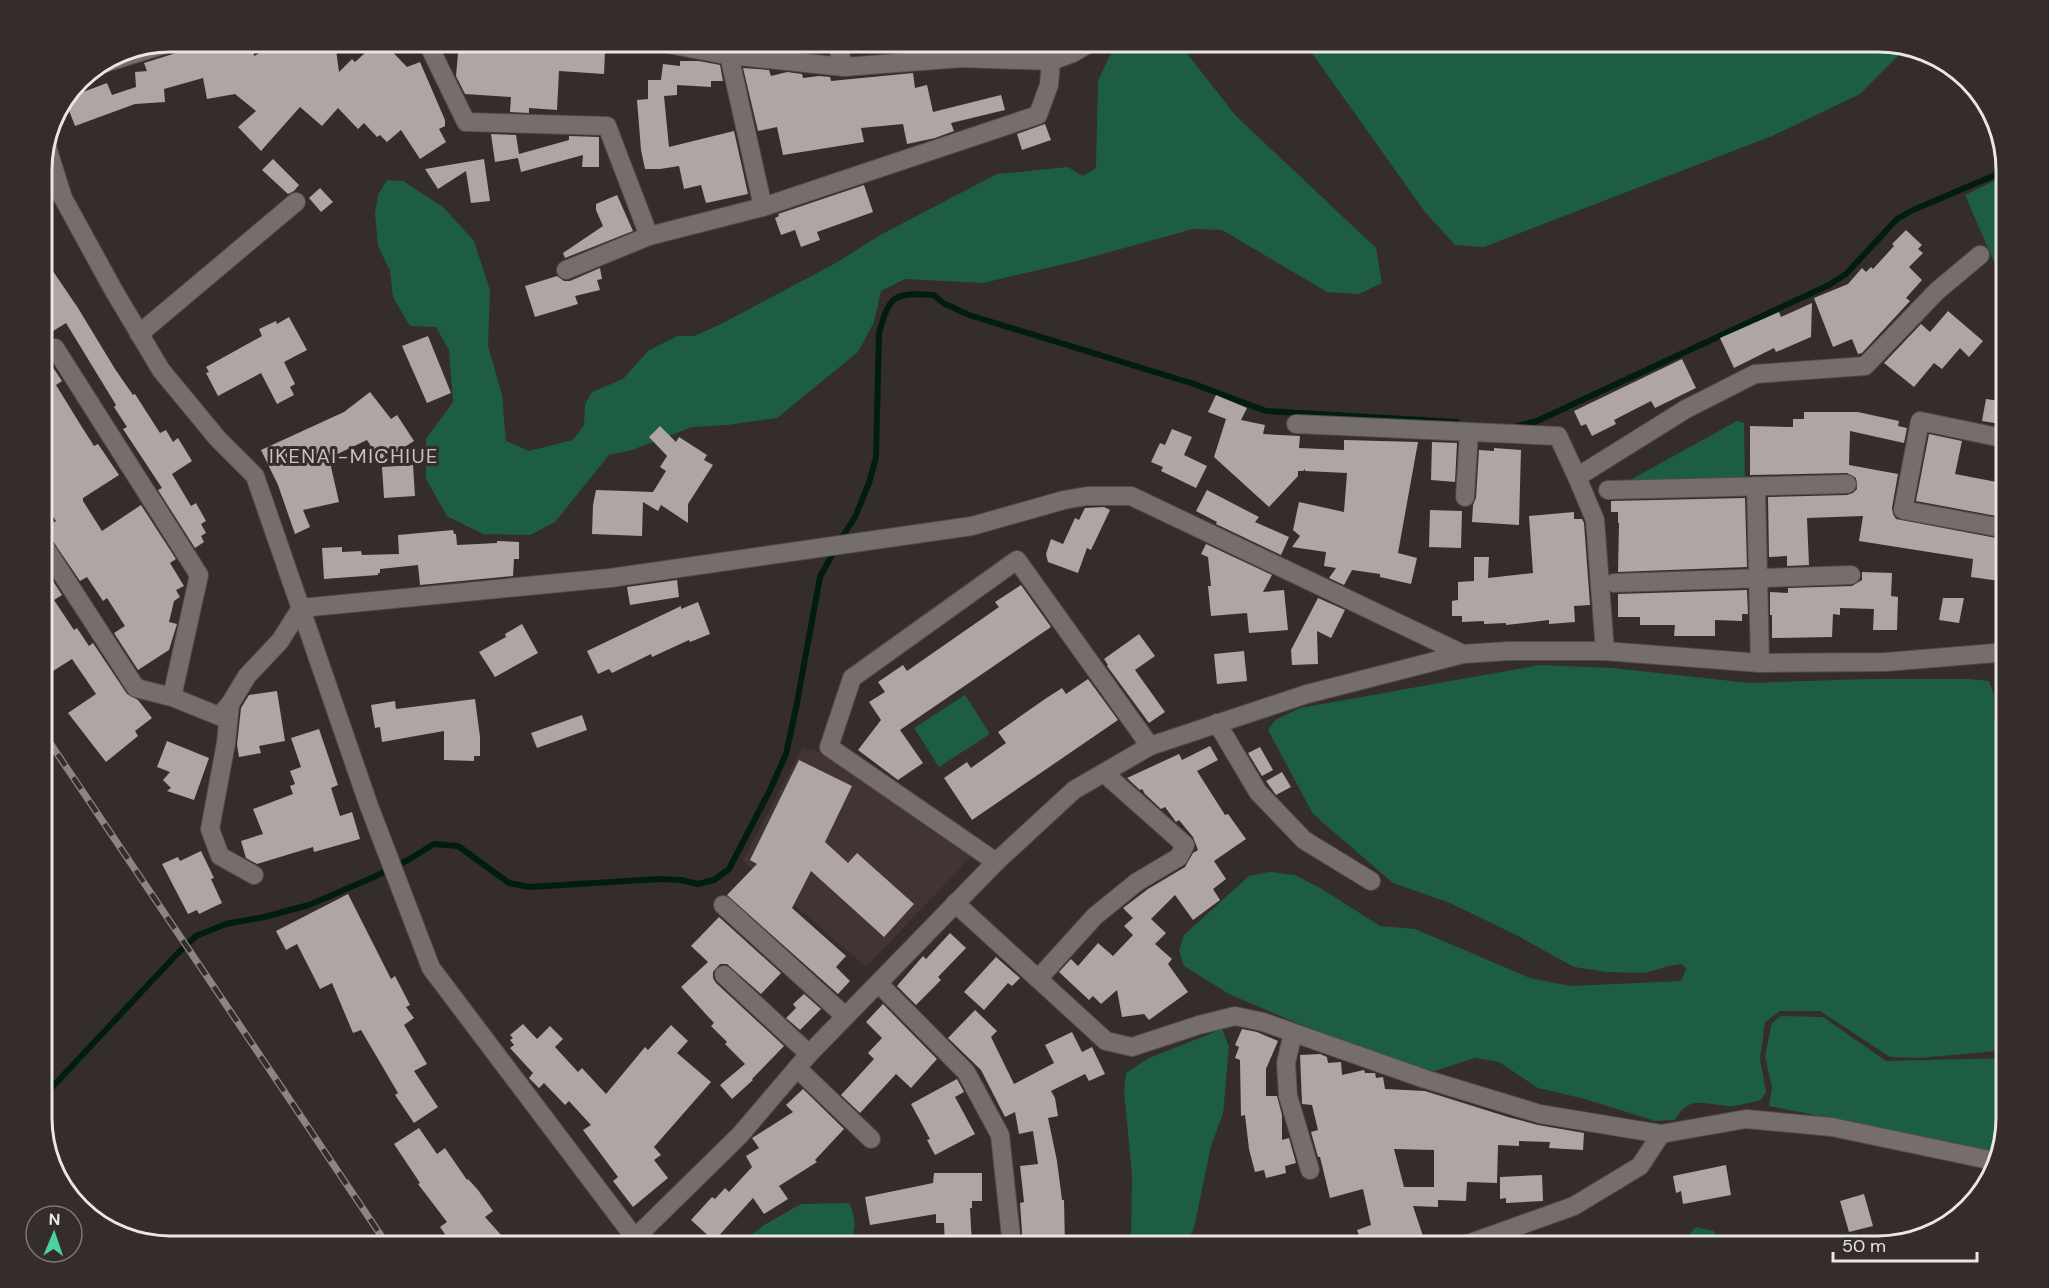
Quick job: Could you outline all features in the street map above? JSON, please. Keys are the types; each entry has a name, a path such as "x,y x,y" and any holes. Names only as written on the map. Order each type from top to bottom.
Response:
{"street":[{"path":"981,53 1051,61 1074,52"},
{"path":"431,53 466,122 608,126 649,236"},
{"path":"723,53 763,207"},
{"path":"741,53 844,67 943,53"},
{"path":"839,53 844,67"},
{"path":"566,270 649,236 763,207 1038,115 1049,85 1051,61"},
{"path":"53,168 63,198 161,370 218,439 255,476 384,846 430,968 633,1236"},
{"path":"139,334 296,202"},
{"path":"1577,477 1686,409 1755,374 1865,366 1938,291 1980,255"},
{"path":"53,349 55,348 199,575 172,697"},
{"path":"1996,437 1920,421 1903,510 1996,527"},
{"path":"1296,424 1558,436 1595,520 1605,651"},
{"path":"1465,497 1469,432"},
{"path":"1608,490 1847,484"},
{"path":"1756,486 1760,663"},
{"path":"301,608 610,578 972,526 1064,500 1087,496 1131,496 1463,654"},
{"path":"53,560 136,688 172,697 219,716 230,704 247,676 280,641 301,608"},
{"path":"996,862 830,747 852,678 1017,560 1150,746"},
{"path":"1614,583 1851,575"},
{"path":"644,1236 740,1135 845,1016 879,984 996,862 1074,790 1150,746 1306,694 1463,654 1508,651 1605,651 1760,663 1886,662 1996,653"},
{"path":"230,704 226,743 210,829 220,856 254,874"},
{"path":"1217,723 1258,792 1304,840 1371,881"},
{"path":"1038,979 1095,916 1137,882 1179,857 1185,845 1104,773"},
{"path":"955,903 1106,1041 1132,1047 1235,1016 1263,1022 1425,1079 1540,1114 1661,1134 1746,1119 1832,1127 1988,1160"},
{"path":"723,905 845,1016"},
{"path":"724,975 871,1139"},
{"path":"879,984 966,1072 1000,1135 1011,1236"},
{"path":"1293,1033 1286,1063 1288,1096 1310,1170"},
{"path":"1490,1236 1574,1206 1640,1167 1661,1134"}],"shaded area":[{"path":"802,748 816,750 971,857 866,967 743,861"}],"green space":[{"path":"1113,52 1186,52 1236,116 1376,248 1382,283 1359,294 1327,292 1222,230 1193,229 1077,261 983,283 905,279 881,291 874,322 858,352 777,418 692,427 632,450 609,455 555,522 530,535 483,534 447,516 426,479 426,439 453,402 449,350 436,327 410,326 393,297 390,271 378,246 375,213 378,195 387,180 403,181 443,207 474,241 490,290 488,346 502,395 506,441 529,451 573,440 584,425 585,404 592,392 623,379 648,351 677,336 694,336 721,324 834,264 882,234 997,174 1068,167 1083,176 1096,168 1098,81"},
{"path":"1311,52 1878,52 1899,55 1860,94 1772,136 1484,247 1455,245 1425,212"},
{"path":"1996,180 1996,267 1965,195"},
{"path":"1737,421 1744,423 1745,481 1621,485"},
{"path":"1540,665 1613,668 1750,683 1866,679 1989,681 1994,695 1996,724 1996,1051 1919,1058 1890,1057 1820,1011 1780,1011 1765,1022 1760,1059 1766,1092 1761,1100 1731,1106 1691,1104 1680,1112 1675,1120 1655,1121 1585,1099 1538,1088 1499,1062 1475,1058 1428,1073 1292,1021 1229,994 1184,966 1179,951 1184,935 1249,876 1269,872 1295,875 1322,889 1380,926 1415,929 1530,978 1570,986 1681,981 1686,969 1682,964 1645,973 1606,972 1574,967 1516,935 1450,903 1393,883 1313,814 1268,730 1275,720 1300,708"},
{"path":"965,695 990,734 939,767 914,728"},
{"path":"1781,1016 1823,1017 1886,1061 1996,1058 1996,1117 1991,1153 1960,1144 1769,1106 1772,1088 1765,1056 1772,1023"},
{"path":"1222,1029 1229,1047 1223,1114 1211,1146 1194,1228 1190,1236 1131,1236 1132,1174 1124,1091 1126,1073 1149,1058"},
{"path":"849,1203 855,1224 853,1236 750,1236 764,1225 801,1204"},
{"path":"1696,1227 1714,1231 1716,1236 1688,1236"}],"building":[{"path":"176,53 254,53 254,56 260,53 336,53 339,72 352,59 355,62 365,53 393,53 407,67 420,62 445,120 445,126 439,129 446,142 420,159 401,130 387,142 380,135 377,137 364,123 358,129 338,108 322,126 300,107 261,151 238,127 256,111 235,94 207,99 203,78 164,89 165,102 135,104 75,126 69,110 83,92 107,83 112,95 136,87 135,72 147,71 144,63"},
{"path":"458,53 605,53 604,74 559,71 557,110 529,108 529,113 510,112 511,97 465,94 456,76"},
{"path":"680,61 699,61 720,65 723,81 711,81 711,87 677,85 677,95 664,96 669,147 734,131 748,194 706,203 701,185 684,189 679,166 645,169 637,100 648,99 648,80 661,80 663,64 680,66"},
{"path":"743,68 769,70 771,76 787,72 802,74 803,78 830,77 831,81 913,73 915,88 927,85 933,112 1001,95 1005,110 951,123 954,131 907,144 903,124 861,128 864,142 783,155 777,127 758,131"},
{"path":"1045,124 1051,140 1022,150 1017,134"},
{"path":"491,134 516,135 519,154 569,140 569,136 599,137 599,167 582,167 583,155 521,172 518,158 495,162"},
{"path":"273,159 299,185 294,191 288,194 262,170"},
{"path":"484,159 490,201 471,203 466,171 438,189 425,169"},
{"path":"864,185 873,212 817,232 820,240 801,247 795,230 781,235 775,218 779,216 778,214"},
{"path":"320,188 333,202 321,212 309,198"},
{"path":"617,195 633,231 565,258 563,253 603,226 596,210 596,204"},
{"path":"1906,230 1922,245 1918,249 1923,253 1909,267 1922,280 1906,298 1910,301 1862,353 1858,354 1852,339 1833,347 1814,298 1848,284 1862,268 1866,272 1871,267 1873,269"},
{"path":"600,268 602,279 597,280 600,290 575,296 578,304 535,317 525,286 557,276 564,281 570,281"},
{"path":"53,271 115,369 133,395 135,394 160,433 166,430 173,442 178,438 192,461 172,474 191,506 196,503 206,521 201,524 206,533 201,536 204,542 195,548 158,490 162,488 123,429 127,427 114,407 116,405 66,323 53,331"},
{"path":"1812,303 1811,337 1776,352 1774,348 1734,368 1720,338 1779,312 1781,317"},
{"path":"1948,311 1983,341 1969,357 1960,348 1942,369 1934,363 1914,387 1884,363 1921,324 1930,332"},
{"path":"289,317 307,350 284,362 295,384 290,387 294,395 277,404 261,373 218,396 206,373 209,372 206,367 262,336 259,329 276,321 277,324"},
{"path":"428,336 451,393 427,403 402,346"},
{"path":"1682,359 1696,388 1655,408 1651,401 1614,420 1616,424 1592,436 1586,424 1581,426 1574,411"},
{"path":"53,368 62,381 56,385 94,446 98,444 119,475 83,498 102,531 141,505 176,559 170,563 184,586 176,590 180,597 174,601 169,622 177,624 169,650 138,670 114,633 125,626 107,598 103,601 87,577 80,581 53,541 53,523 56,521 53,516"},
{"path":"370,392 391,419 397,415 414,441 381,462 367,440 329,458 339,502 303,510 310,527 295,534 278,485 261,450 344,412"},
{"path":"1216,395 1247,408 1241,420 1265,425 1263,434 1300,436 1299,448 1344,450 1344,440 1418,442 1398,553 1417,558 1411,584 1380,577 1380,574 1352,570 1344,585 1329,578 1336,568 1324,566 1326,552 1292,547 1300,536 1293,530 1299,502 1344,512 1347,473 1305,471 1305,469 1298,471 1298,476 1269,507 1214,457 1226,419 1208,412"},
{"path":"1986,399 1996,400 1996,423 1982,421"},
{"path":"1804,412 1858,412 1899,421 1898,426 1907,428 1904,443 1850,431 1849,465 1898,474 1892,508 1896,519 1996,538 1996,580 1971,577 1973,559 1859,541 1863,516 1807,518 1809,565 1787,566 1787,556 1769,557 1768,497 1847,495 1857,489 1856,478 1847,473 1750,475 1750,426 1793,427 1793,419 1804,419"},
{"path":"660,426 676,442 679,437 707,455 704,460 713,465 688,504 688,523 661,505 658,511 643,502 642,536 592,534 596,490 653,492 666,471 660,467 667,456 649,437"},
{"path":"1172,429 1192,437 1184,455 1207,466 1196,488 1161,471 1163,467 1151,462 1160,443 1165,445"},
{"path":"1929,434 1962,441 1955,474 1996,482 1996,516 1916,501"},
{"path":"1432,442 1457,443 1455,482 1431,480"},
{"path":"1494,448 1521,450 1519,525 1472,522 1479,450 1494,451"},
{"path":"413,465 415,496 384,498 382,467"},
{"path":"1207,490 1259,517 1255,522 1289,537 1281,555 1216,524 1217,522 1196,511"},
{"path":"1745,498 1747,567 1618,572 1618,512 1611,512 1611,501"},
{"path":"1104,507 1110,510 1091,550 1087,548 1078,573 1048,562 1046,554 1051,539 1063,544 1075,518 1079,520 1085,508"},
{"path":"1430,510 1462,511 1461,548 1429,547"},
{"path":"1574,512 1574,519 1582,519 1584,523 1590,605 1574,606 1575,622 1549,624 1549,620 1506,625 1506,623 1484,624 1484,621 1462,622 1462,616 1452,616 1452,601 1458,600 1458,582 1474,581 1474,557 1489,557 1488,578 1533,573 1529,516"},
{"path":"453,530 456,534 457,545 497,543 497,541 519,542 519,559 514,559 513,576 420,585 418,565 380,569 378,575 324,579 322,548 342,547 342,552 361,551 362,555 399,554 398,535"},
{"path":"1206,544 1272,575 1263,592 1284,590 1288,630 1249,633 1247,613 1211,616 1208,557 1201,554"},
{"path":"1862,572 1892,573 1891,596 1898,597 1897,630 1873,630 1874,609 1840,608 1840,615 1833,614 1832,637 1772,638 1770,592 1788,593 1788,588 1852,586 1862,580"},
{"path":"677,580 679,597 630,605 627,587"},
{"path":"53,581 62,595 54,600 74,630 77,628 89,646 93,643 127,694 138,700 152,718 135,731 138,736 106,762 68,713 96,694 72,659 53,671"},
{"path":"1021,585 1051,627 900,730 923,763 898,780 858,750 881,720 869,702 885,692 878,682 903,665 907,671 999,607 995,602"},
{"path":"1747,590 1748,614 1742,614 1742,621 1715,620 1715,636 1674,636 1675,625 1640,625 1640,617 1618,617 1618,594"},
{"path":"1318,598 1345,610 1331,638 1317,631 1318,664 1292,665 1291,650"},
{"path":"1943,598 1964,598 1959,623 1939,620"},
{"path":"698,602 710,634 690,642 689,640 652,657 651,654 612,673 609,669 598,674 587,651 681,606 681,609"},
{"path":"522,624 538,653 495,677 479,652 506,637 505,634"},
{"path":"1139,634 1155,656 1135,670 1165,712 1149,723 1104,659"},
{"path":"1244,651 1247,681 1217,684 1214,654"},
{"path":"1088,679 1118,720 972,820 944,778 967,762 971,768 1006,743 998,732 1045,699 1062,688 1066,694"},
{"path":"277,691 285,741 259,746 261,753 239,757 237,745 241,708 249,695"},
{"path":"475,699 480,756 474,756 474,761 444,760 444,731 382,742 380,727 375,728 371,705 395,701 396,709"},
{"path":"582,715 587,730 537,748 531,733"},
{"path":"319,729 338,785 331,788 340,816 352,812 360,839 314,852 313,847 257,864 246,858 241,841 263,834 253,809 293,794 290,786 295,784 290,771 301,767 291,738"},
{"path":"167,741 209,758 194,800 167,791 171,788 163,780 170,772 157,767"},
{"path":"1210,746 1218,760 1197,771 1225,815 1228,814 1246,839 1214,861 1226,879 1213,889 1220,900 1193,920 1175,895 1151,919 1166,933 1155,944 1172,959 1168,964 1188,992 1149,1020 1144,1014 1122,1017 1117,990 1101,1004 1093,996 1089,1000 1059,972 1071,959 1078,966 1098,943 1113,956 1133,935 1124,926 1133,918 1123,908 1148,889 1185,867 1193,853 1198,850 1193,837 1179,820 1176,822 1165,807 1161,809 1142,789 1140,790 1127,778 1179,754 1182,760"},
{"path":"1260,747 1273,770 1262,776 1248,753"},
{"path":"799,760 852,786 825,842 848,863 857,853 914,904 884,937 811,871 792,908 846,956 836,967 850,981 838,994 727,895 757,864 750,860"},
{"path":"1282,772 1291,787 1276,795 1266,781"},
{"path":"201,851 214,878 211,879 222,903 199,914 197,910 188,914 162,864 178,857 180,861"},
{"path":"348,894 391,979 395,976 410,1005 406,1007 414,1018 404,1025 427,1064 414,1071 438,1107 414,1123 395,1095 398,1093 361,1030 353,1033 332,983 320,989 297,944 286,950 276,931"},
{"path":"719,917 781,973 761,994 727,964 720,964 713,972 716,983 784,1046 732,1099 720,1085 745,1064 725,1044 727,1042 711,1026 714,1023 681,987 708,962 691,946"},
{"path":"950,933 966,948 938,977 941,980 916,1005 897,986 923,956 926,959"},
{"path":"996,957 1020,978 1012,986 1008,983 984,1010 964,992"},
{"path":"804,994 821,1009 800,1030 786,1018 796,1008 793,1004"},
{"path":"883,1004 937,1059 911,1088 896,1074 860,1113 841,1095 874,1059 868,1053 882,1038 866,1022"},
{"path":"975,1010 997,1031 991,1037 1014,1084 1054,1063 1045,1045 1072,1032 1082,1052 1092,1047 1105,1074 1089,1081 1085,1074 1051,1091 1055,1098 1058,1116 1048,1118 1062,1200 1064,1200 1065,1236 1022,1236 1020,1203 1024,1202 1020,1166 1038,1164 1033,1131 1019,1134 1015,1112 1005,1117 981,1070 948,1038"},
{"path":"523,1024 537,1039 550,1026 563,1039 555,1047 578,1072 582,1068 606,1094 645,1047 648,1050 671,1025 688,1041 677,1053 711,1082 654,1147 661,1155 654,1160 668,1178 633,1207 613,1181 618,1177 583,1130 591,1125 569,1101 565,1105 544,1083 539,1088 529,1078 533,1073 510,1048 514,1045 510,1040 513,1038 510,1035"},
{"path":"1242,1029 1257,1032 1278,1041 1266,1069 1266,1096 1277,1096 1282,1115 1282,1140 1289,1138 1296,1163 1285,1166 1286,1173 1266,1178 1264,1170 1255,1172 1249,1149 1245,1115 1241,1116 1240,1060 1235,1058 1239,1047 1235,1045"},
{"path":"1320,1054 1327,1057 1328,1063 1341,1062 1342,1075 1364,1070 1365,1073 1375,1073 1376,1078 1383,1077 1385,1089 1425,1091 1538,1125 1584,1133 1583,1150 1549,1148 1550,1142 1519,1141 1519,1146 1498,1145 1497,1183 1467,1182 1466,1201 1438,1200 1438,1207 1413,1206 1423,1236 1359,1236 1357,1230 1371,1225 1363,1189 1330,1198 1311,1132 1318,1130 1312,1105 1302,1104 1300,1055","holes":["1394,1149 1434,1150 1434,1187 1404,1187"]},
{"path":"957,1079 964,1092 955,1097 975,1134 935,1155 927,1140 930,1139 911,1104"},
{"path":"803,1089 844,1129 815,1160 817,1162 779,1186 788,1199 764,1214 753,1198 719,1236 709,1236 691,1220 712,1197 715,1199 725,1188 729,1192 752,1167 746,1156 759,1148 752,1138 793,1112 786,1105"},
{"path":"419,1128 437,1154 445,1148 467,1180 478,1190 493,1211 485,1217 502,1236 446,1236 440,1227 447,1222 418,1184 420,1183 394,1144"},
{"path":"1726,1165 1731,1195 1683,1204 1681,1191 1676,1193 1673,1176"},
{"path":"934,1173 982,1173 982,1201 972,1201 972,1208 970,1208 971,1236 945,1236 944,1223 936,1223 936,1214 870,1225 865,1197 933,1183"},
{"path":"1542,1175 1543,1201 1506,1203 1506,1198 1500,1199 1500,1177"},
{"path":"1864,1194 1873,1226 1849,1232 1840,1201"}],"waterway":[{"path":"1518,426 1537,421 1829,285 1846,274 1897,219 1996,175"},
{"path":"839,542 855,517 869,483 876,457 879,333 891,303 896,298 910,294 934,295 943,303 969,315 1194,384 1266,411 1457,422"},
{"path":"53,1086 196,936 226,924 309,905 374,877 434,844 458,846 509,883 530,887 659,879 681,880 698,884 714,880 729,869 786,754 820,577 834,551"}],"railway":[{"path":"53,747 381,1236"}],"district":[{"name":"IKENAI-MICHIUE","path":"354,456"}]}
